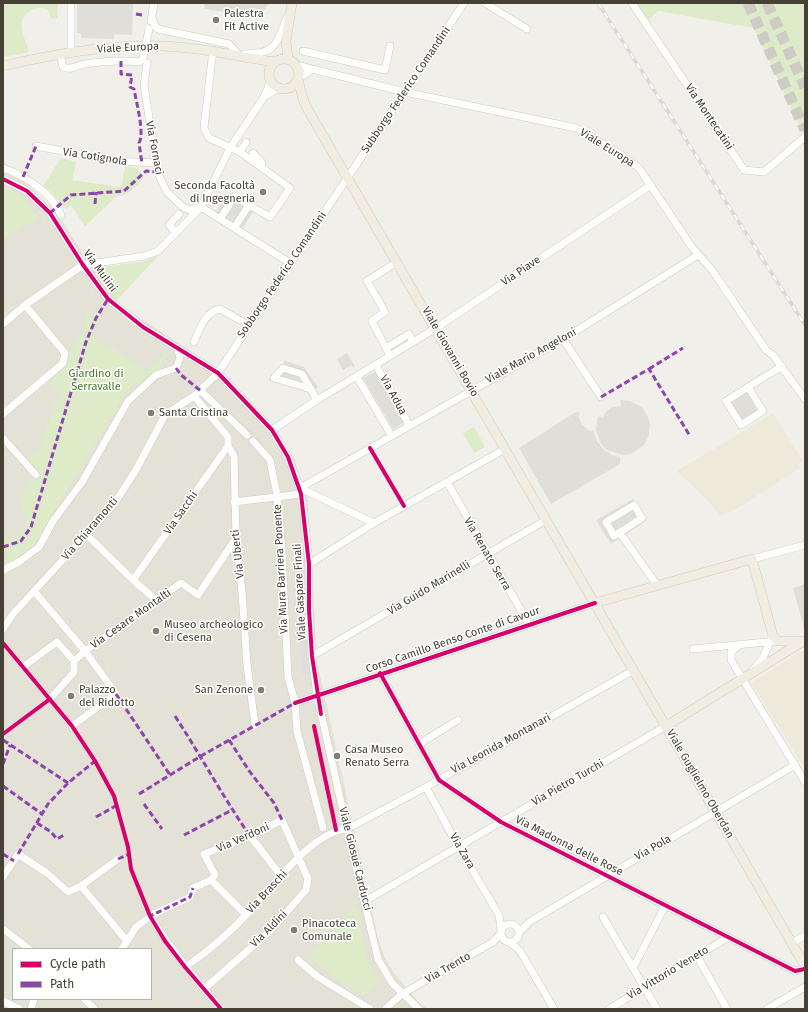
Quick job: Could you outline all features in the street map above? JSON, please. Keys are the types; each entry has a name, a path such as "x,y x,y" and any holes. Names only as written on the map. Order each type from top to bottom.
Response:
{"main road":[{"path":"288,59 286,41 292,3"},
{"path":"270,78 271,66 276,61 286,41"},
{"name":"Viale Europa","path":"3,66 71,52 169,46 213,50 254,59 276,61"},
{"path":"254,59 266,69 270,78 283,88 298,79 298,69 296,65 288,59 276,61"},
{"name":"Viale Giovanni Bovio","path":"298,79 304,102 595,603"},
{"name":"Viale Giovanni Bovio","path":"283,88 304,102"},
{"path":"752,559 774,639 804,641"},
{"name":"Corso Camillo Benso Conte di Cavour","path":"595,603 752,559"},
{"name":"Viale Guglielmo Oberdan","path":"595,603 717,812 805,967"},
{"path":"666,726 744,680 783,653 804,641"}],"street":[{"path":"71,3 71,52"},
{"name":"Via Fornaci","path":"154,3 145,60 144,85 156,163 160,178 167,192 183,207 190,210 201,207"},
{"path":"485,3 527,29"},
{"name":"Via Montecatini","path":"632,3 744,170 764,172 805,136"},
{"name":"Subborgo Federico Comandini","path":"347,176 463,4"},
{"path":"220,219 235,196 270,217 290,188 264,169 252,154 240,152 209,138 204,128 213,50 256,54 269,51 276,43 290,13"},
{"path":"152,17 158,29 228,44 237,52"},
{"path":"303,51 385,70 390,46"},
{"path":"60,54 63,67 69,69 89,63 121,60 139,62 145,60"},
{"name":"Viale Europa","path":"296,65 405,92 576,128 618,152 639,168 698,256 712,270 766,350 773,355 782,366 805,399"},
{"path":"298,79 312,70"},
{"path":"3,324 25,305 83,265 144,256 158,251 201,207 230,148 264,97 270,78"},
{"path":"264,97 283,88"},
{"path":"240,152 246,142"},
{"name":"Via Cotignola","path":"36,146 116,162 156,163"},
{"path":"3,168 23,177 40,188 57,205 61,215"},
{"name":"Sobborgo Federico Comandini","path":"218,373 347,176"},
{"path":"19,185 23,177"},
{"name":"Via Mulini","path":"3,179 19,185 50,213 83,265 108,299 143,327 178,350 218,373"},
{"name":"Via Piave","path":"272,430 317,400 436,328 651,185"},
{"path":"234,228 249,204"},
{"path":"201,207 290,263"},
{"path":"176,233 168,225 180,214"},
{"name":"Viale Mario Angeloni","path":"300,491 409,425 563,339 698,256"},
{"path":"390,356 372,321 385,312 367,281 394,264"},
{"path":"3,414 63,363 65,353 25,305"},
{"path":"194,342 204,321 216,310 220,309 248,325"},
{"path":"386,348 409,334 413,342"},
{"path":"563,339 601,397"},
{"path":"3,570 19,562 39,547 53,521 82,482 128,401 156,375 176,368 180,358 178,350"},
{"name":"Via Adua","path":"376,365 409,425"},
{"path":"748,388 763,410 741,425 726,401 782,366"},
{"path":"310,389 274,378 283,368 302,374 317,400"},
{"name":"Via Chiaramonti","path":"3,628 13,614 114,504 136,470 165,415 201,391 218,373"},
{"name":"Viale Gaspare Finali","path":"218,373 272,430 288,457 300,491 309,564 308,610 317,695"},
{"path":"357,377 391,436"},
{"path":"201,391 247,435"},
{"name":"Via Uberti","path":"194,396 228,437 228,446 234,456 236,538 242,592 247,665 255,725"},
{"path":"3,438 36,475"},
{"name":"Via Mura Barriera Ponente","path":"253,441 270,460 277,495 282,552 288,676 298,731 323,828"},
{"name":"Via Sacchi","path":"133,580 228,446"},
{"path":"309,564 374,523 505,449"},
{"name":"Via Renato Serra","path":"447,482 487,553 530,624"},
{"path":"234,502 300,491 374,523"},
{"path":"634,505 642,518 620,533 614,536 606,522 634,505"},
{"name":"Via Guido Marinelli","path":"312,656 546,520"},
{"path":"620,533 657,585"},
{"path":"87,535 157,601"},
{"name":"Via Cesare Montalti","path":"74,661 85,651 157,601 180,582 198,595 236,538"},
{"name":"Corso Camillo Benso Conte di Cavour","path":"752,559 805,545"},
{"path":"34,591 85,651 116,694 72,726"},
{"name":"Corso Camillo Benso Conte di Cavour","path":"294,703 380,673 595,603"},
{"path":"693,649 738,645 774,639"},
{"path":"744,680 763,658 774,639"},
{"path":"22,667 57,642 74,661 74,672 50,699"},
{"path":"738,645 731,652 731,660 805,782"},
{"name":"Via Leonida Montanari","path":"347,829 439,780 634,670"},
{"name":"Via Madonna delle Rose","path":"380,673 439,780 501,822 607,875 727,938 795,971 805,967"},
{"name":"Viale Giosuè Carducci","path":"317,695 378,959 392,983 419,1009"},
{"path":"419,744 458,720"},
{"name":"Via Pietro Turchi","path":"365,900 666,726"},
{"name":"Via Pola","path":"529,922 794,765"},
{"name":"Via Zara","path":"426,787 458,846 499,915"},
{"name":"Via Verdoni","path":"211,880 215,875 204,854 250,836 282,820"},
{"name":"Via Aldini","path":"204,989 269,932 306,890 308,879 282,820"},
{"name":"Via Braschi","path":"188,965 214,946 246,915 298,858 336,830 347,829"},
{"path":"250,836 282,877"},
{"path":"3,877 18,854 47,873 68,892 81,886 118,860"},
{"path":"123,948 136,927 150,916 190,897 193,888 211,880 246,915"},
{"path":"81,886 127,941"},
{"path":"633,968 666,906"},
{"path":"499,915 513,924 519,935 520,951"},
{"path":"499,915 501,931 507,942 520,951 554,1009"},
{"path":"150,916 165,941 188,965 204,989 221,1009"},
{"path":"603,917 657,1009"},
{"path":"493,942 504,925 529,922"},
{"path":"493,942 507,942 519,935 529,922"},
{"path":"3,929 28,948"},
{"path":"791,943 805,936"},
{"name":"Via Vittorio Veneto","path":"609,1009 727,938"},
{"name":"Via Trento","path":"386,1009 402,994 493,942"},
{"path":"697,956 727,1009"},
{"path":"298,960 318,977 370,1009"},
{"path":"767,1009 805,987"},
{"path":"86,1000 95,1009"},
{"path":"3,1001 19,1009"}],"shaded area":[{"path":"77,3 133,3 132,35 114,34 114,39 81,38 81,33 77,33"},
{"path":"205,3 269,3 262,13 254,10 242,14 204,9"},
{"path":"3,173 23,181 58,215 90,264 122,306 221,371 276,431 294,458 308,501 317,662 378,938 384,956 394,973 421,1005 428,1009 3,1009"},
{"path":"232,192 259,209 257,214 253,212 242,229 216,213 226,193 230,196"},
{"path":"347,353 355,366 353,368 352,365 343,370 337,359"},
{"path":"285,361 304,367 318,387 309,393 268,380"},
{"path":"376,371 405,422 393,429 363,378"},
{"path":"748,387 763,411 741,425 726,401"},
{"path":"620,400 629,401 642,407 650,423 648,438 644,445 631,454 623,455 607,450 601,444 596,431 598,416 603,418 605,413 612,407 621,406"},
{"path":"576,412 579,412 580,414 578,416 582,425 590,431 593,431 597,441 603,449 612,455 620,457 620,464 551,504 519,448"},
{"path":"773,413 803,461 798,464 800,468 735,510 720,516 707,500 677,471"},
{"path":"633,499 646,521 611,544 596,520"},
{"path":"805,584 805,628 804,628 793,588"},
{"path":"304,618 309,674 302,674 298,623"},
{"path":"805,649 805,769 751,683"}],"green space":[{"path":"3,3 58,3 57,18 51,19 48,10 44,8 37,8 30,11 25,15 21,25 29,52 3,57"},
{"path":"635,3 805,3 805,132 803,133 754,28 658,11 648,21"},
{"path":"61,158 76,162 72,180 119,187 122,184 125,167 138,168 141,176 145,177 131,191 125,195 117,196 85,226 71,205 66,209 50,191 43,186"},
{"path":"3,187 20,194 39,218 3,238"},
{"path":"159,255 116,301 95,275 100,267 142,262"},
{"name":"Giardino di Serravalle","path":"97,312 101,316 93,333 95,340 106,348 108,345 146,371 152,365 154,366 165,351 171,355 160,364 160,368 133,386 124,396 32,548 18,561 9,564 3,542 19,536 27,523 19,500 31,481 39,473 28,459 39,449 54,405 62,397 50,382 67,366 70,352 84,331 86,313"},
{"path":"474,427 485,447 474,453 463,433"},
{"path":"356,903 365,955 379,983 364,996 339,981 309,957"}],"tunnel":[{"path":"748,3 805,130"},
{"path":"767,3 805,87"}],"railway":[{"path":"598,3 805,325"}],"marked path":[{"path":"136,14 142,15"},
{"path":"121,61 121,74 132,75 130,87 134,89 140,117 141,139 139,143 142,164"},
{"path":"23,177 36,146"},
{"path":"50,213 71,195 124,191 146,171 159,172"},
{"path":"95,204 96,192"},
{"path":"3,547 21,541 31,527 86,342 96,318 108,299"},
{"path":"649,369 683,348"},
{"path":"176,368 181,375 201,391"},
{"path":"601,397 649,369 690,436"},
{"path":"116,694 170,775"},
{"path":"139,794 201,756 295,703"},
{"path":"175,716 250,836"},
{"path":"3,740 68,783"},
{"path":"229,740 250,772 274,803 282,820"},
{"path":"3,764 10,745"},
{"path":"18,854 48,804 68,783 95,761"},
{"path":"3,786 42,814"},
{"path":"96,817 119,804"},
{"path":"144,804 162,829"},
{"path":"184,835 232,810"},
{"path":"37,823 51,832 57,839 64,835"},
{"path":"3,854 14,861"},
{"path":"118,859 129,854"},
{"path":"149,914 150,916 190,897 193,888"}],"cycle path":[{"path":"3,179 27,191 50,213 83,265 108,299 143,327 218,373 272,430 288,457 301,494 309,564 309,610 312,656 321,714"},
{"path":"370,448 404,506"},
{"path":"295,703 595,603"},
{"path":"3,643 72,726 95,761 114,796 128,847 131,869 150,916 165,941 221,1009"},
{"path":"380,673 439,780 501,822 795,971 805,969"},
{"path":"3,734 50,699"},
{"path":"314,726 336,830"}],"place":[{"name":"Palestra Fit Active","path":"216,20"},
{"name":"Seconda Facoltà di Ingegneria","path":"263,192"},
{"name":"Santa Cristina","path":"151,413"},
{"name":"Museo archeologico di Cesena","path":"156,631"},
{"name":"San Zenone","path":"261,690"},
{"name":"Palazzo del Ridotto","path":"71,696"},
{"name":"Casa Museo Renato Serra","path":"337,756"},
{"name":"Pinacoteca Comunale","path":"294,930"}]}
